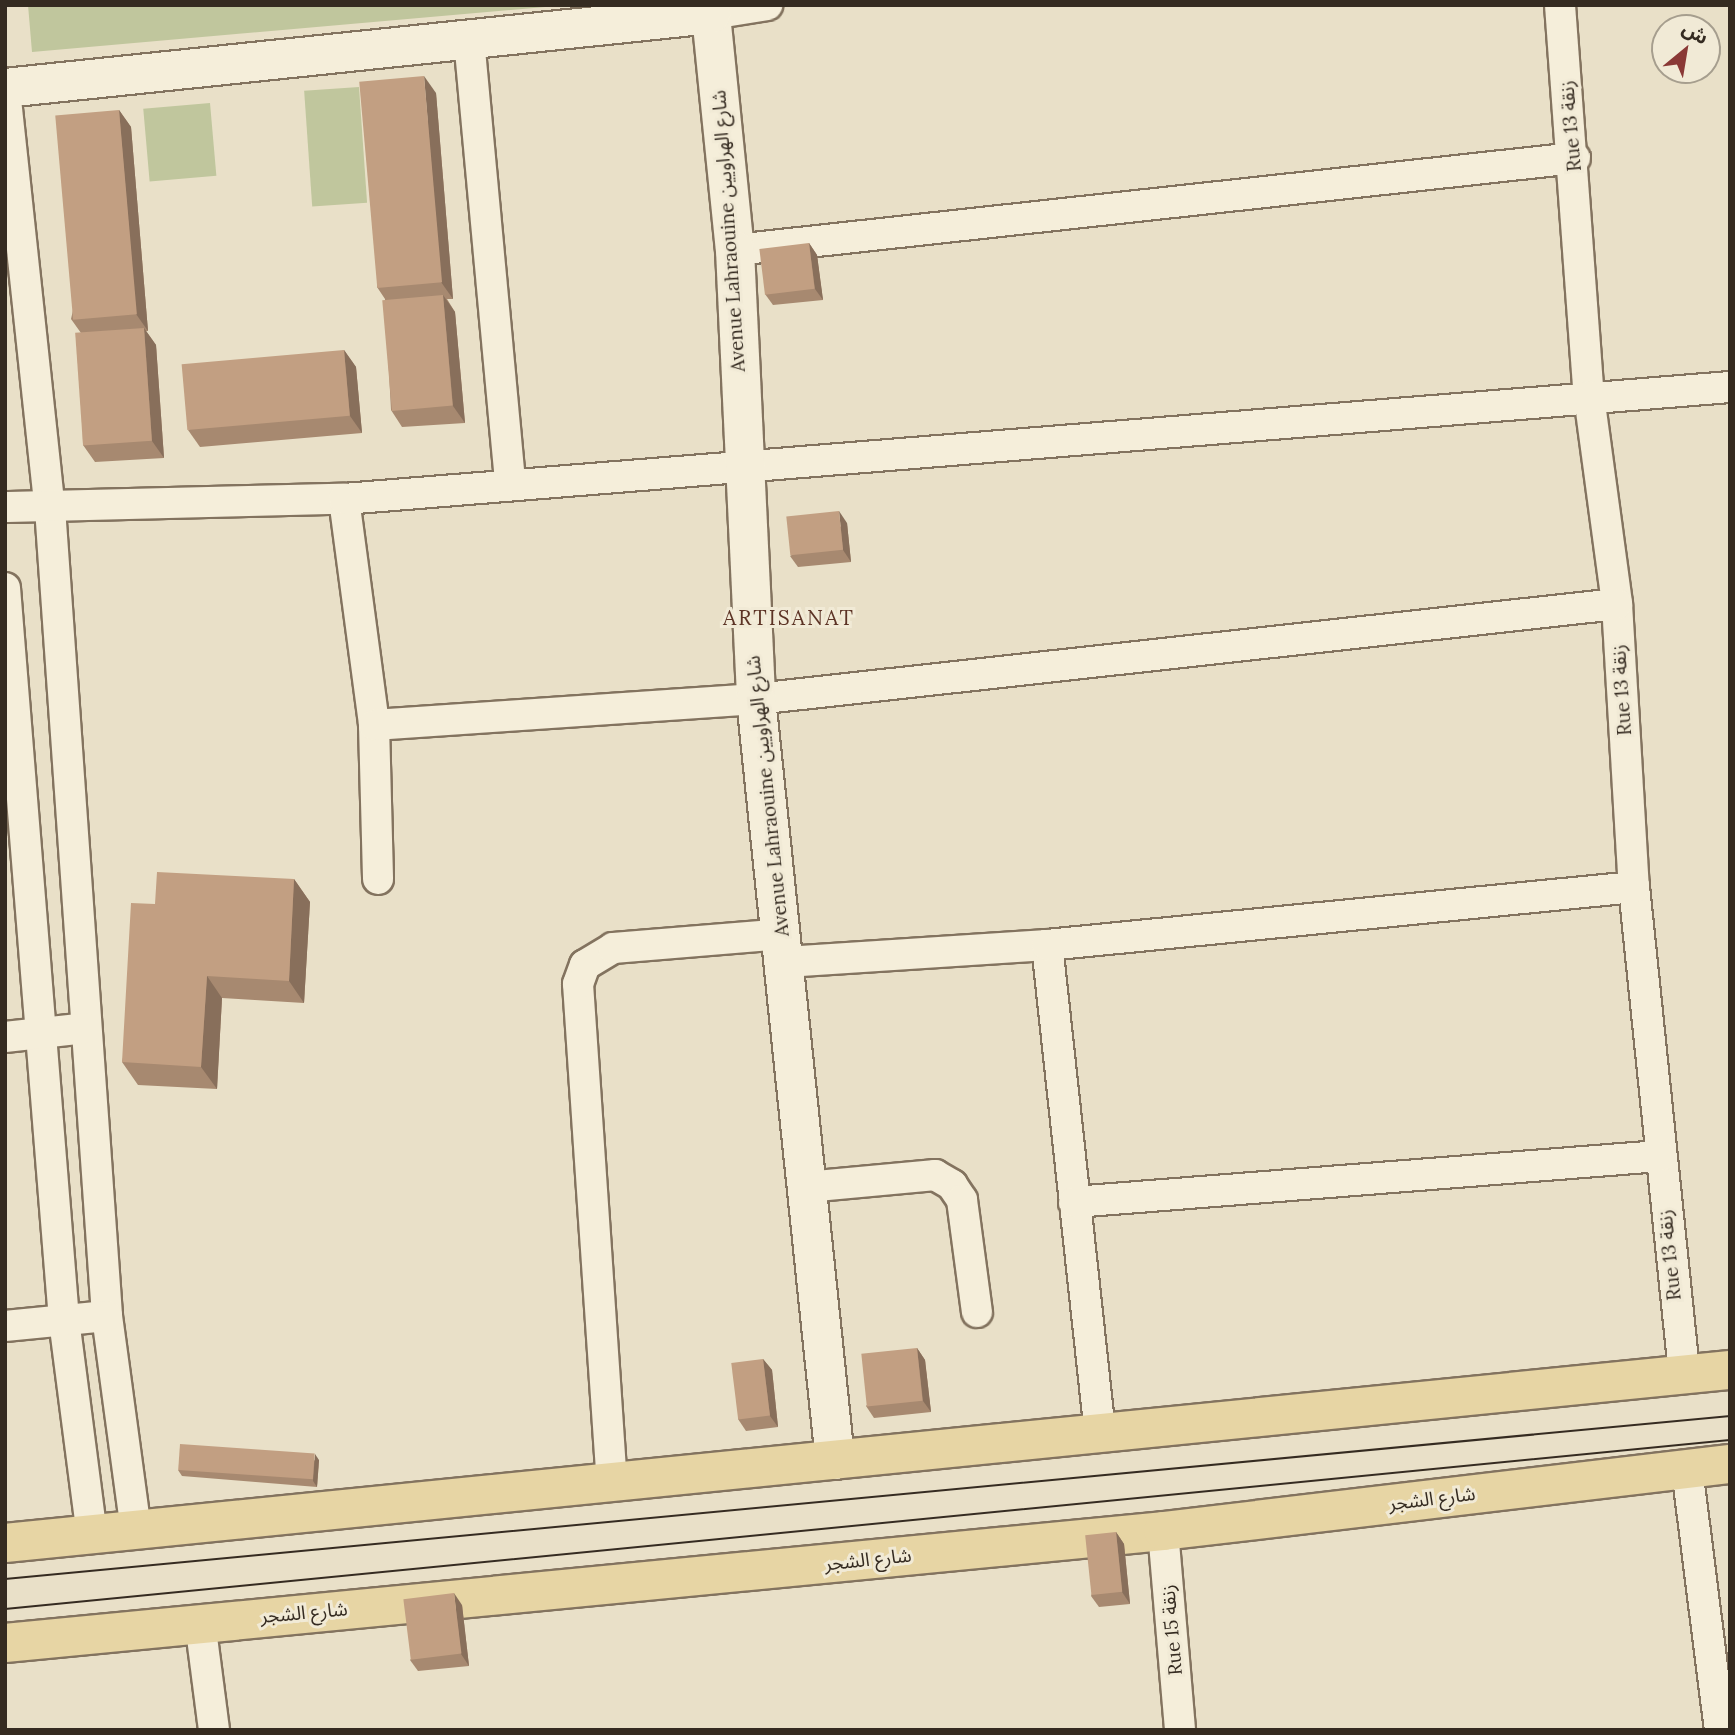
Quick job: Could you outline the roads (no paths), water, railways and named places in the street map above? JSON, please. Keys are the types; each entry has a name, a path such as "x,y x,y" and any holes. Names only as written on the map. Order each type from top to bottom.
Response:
{"main road":[{"path":"5,1543 612,1485 1730,1370"},
{"name":"شارع الشجر","path":"5,1643 200,1622 1163,1531 1730,1464"}],"street":[{"path":"136,1530 107,1316 50,508 5,89 469,39 710,9 767,5"},
{"name":"Rue 13 زنقة","path":"1560,5 1575,158 1588,396 1617,604 1634,887 1684,1375"},
{"name":"Avenue Lahraouine شارع الهراويين","path":"710,9 735,250 755,699 784,948 835,1460"},
{"path":"469,39 510,484"},
{"path":"735,250 1575,158"},
{"path":"5,507 344,499 1588,396 1730,387"},
{"path":"344,499 374,725 378,879"},
{"path":"5,588 38,1034 64,1320 92,1535"},
{"path":"374,725 755,699 1617,604"},
{"path":"612,1485 578,984 585,965 597,953 613,948 1047,945 1634,887"},
{"path":"1047,945 1100,1435"},
{"path":"5,1037 86,1028"},
{"path":"1074,1202 1660,1156"},
{"path":"806,1187 935,1175 952,1185 962,1199 977,1312"},
{"path":"5,1326 107,1316"},
{"path":"1687,1469 1720,1730"},
{"name":"Rue 15 زنقة","path":"1163,1531 1180,1730"},
{"path":"200,1622 214,1730"}],"tram line":[{"path":"5,1579 1730,1416"},
{"path":"5,1609 1730,1440"}],"district":[{"name":"ARTISANAT","path":"789,618"}]}
